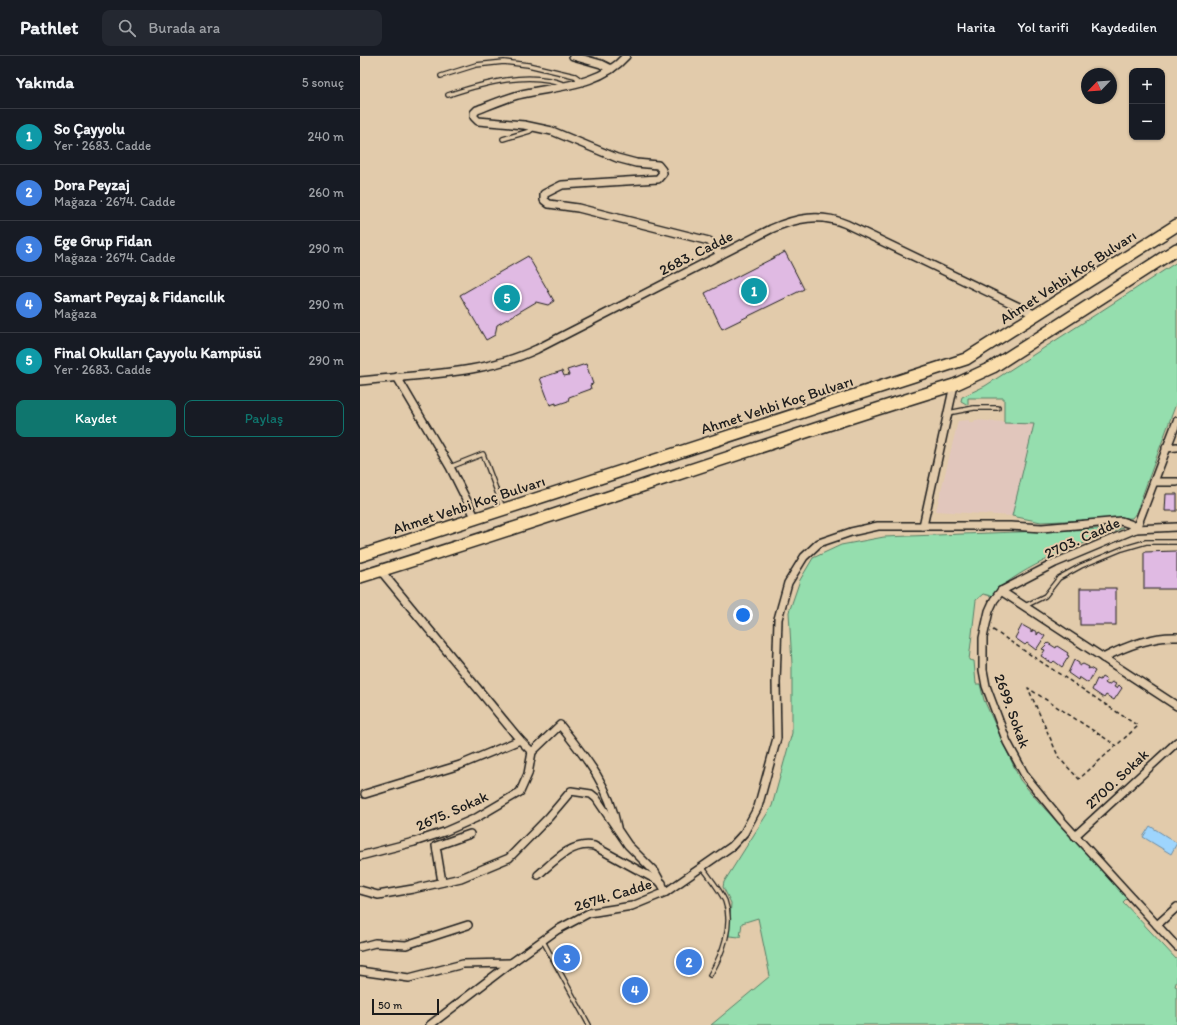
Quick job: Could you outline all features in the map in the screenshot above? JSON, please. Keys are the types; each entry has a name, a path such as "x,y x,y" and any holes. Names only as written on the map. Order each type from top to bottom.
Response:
{"main road":[{"name":"Ahmet Vehbi Koç Bulvarı","path":"360,556 671,454 951,365 977,353 1177,225"},
{"path":"360,577 481,539 763,445 954,386 993,367 1177,249"}],"street":[{"path":"573,56 601,64 611,69"},
{"path":"626,56 611,69 599,76 583,82 517,96 490,105 474,113 474,117 478,121 552,130 616,158 636,163 658,165 662,170 662,176 658,179 562,185 544,194 543,198 547,204 578,208 709,241 720,255"},
{"name":"2683. Cadde","path":"360,381 479,368 507,362 537,349 783,224 808,218 828,218 846,224 1036,315"},
{"path":"397,377 450,467 476,519"},
{"path":"923,526 954,386"},
{"path":"1136,529 1177,421"},
{"path":"1166,448 1177,447"},
{"path":"1154,482 1177,482"},
{"name":"2674. Cadde","path":"430,1025 542,940 589,913 632,906 666,892 703,868 732,846 744,833 758,807 777,738 776,683 778,619 788,583 804,557 819,543 851,532 878,526 1010,526 1042,528 1121,521 1130,524 1136,529"},
{"name":"2703. Cadde","path":"1002,591 1055,563 1136,529 1177,527"},
{"path":"381,571 520,740 532,752 560,724 586,757 600,779 613,806 618,830"},
{"path":"1002,591 1177,706"},
{"name":"2699. Sokak","path":"1002,591 994,600 985,624 982,655 986,686 1007,742 1026,777 1075,836 1177,947"},
{"path":"1103,658 1130,644 1151,639 1177,637"},
{"path":"365,794 460,765 520,740"},
{"name":"2700. Sokak","path":"1075,836 1177,742"},
{"name":"2675. Sokak","path":"360,856 430,837 476,818 491,810 520,792 528,774 532,752"},
{"path":"360,890 378,895 461,878 509,858 549,817 571,791 591,794 596,798 631,848 655,872 666,892"},
{"path":"442,882 436,846 470,834"},
{"path":"538,875 572,849 586,844 594,846 662,883"},
{"path":"1157,925 1177,907"},
{"path":"360,947 375,943 406,945 468,925"},
{"path":"360,971 409,978 463,964 511,963"}],"lane":[{"path":"441,76 476,65 504,62 528,65 575,76 583,82"},
{"path":"448,95 477,85 520,80 547,80 569,85"},
{"path":"503,139 530,131 535,127"},
{"path":"948,413 974,408 998,408"},
{"path":"450,467 484,454 504,510"},
{"path":"1025,606 1045,596 1059,578 1122,548 1146,542 1177,542"},
{"path":"703,868 725,902 727,916 725,944 721,957 710,975"},
{"path":"542,940 589,1025"}],"path":[{"path":"985,624 1138,726 1117,746 1079,779 1059,758 1028,688 1117,746"}],"shaded area":[{"path":"969,420 969,422 974,422 975,420 1034,424 1012,516 936,511 958,421"}],"green space":[{"path":"1177,262 1177,401 1136,513 1132,518 1041,522 1012,516 1034,424 1004,423 1004,398 968,398 968,405 961,401 962,397 985,386"},
{"path":"1123,528 1053,556 1019,574 991,596 983,594 976,600 969,660 974,661 976,684 980,684 984,700 1020,780 1045,809 1128,897 1123,902 1177,960 1177,980 1175,986 1177,987 1177,1025 711,1025 770,976 758,918 742,923 740,937 729,936 731,903 723,887 724,882 772,806 792,733 792,664 789,612 800,580 813,558 841,545 884,537"}],"water":[{"path":"1150,826 1177,843 1171,854 1143,837"}],"building":[{"path":"785,252 804,289 722,329 705,293"},
{"path":"528,256 554,301 548,305 536,302 497,325 495,335 486,340 460,295"},
{"path":"586,364 593,384 590,385 591,389 569,397 568,401 556,405 556,403 550,405 540,378 562,371 564,376 569,375 567,370"},
{"path":"1166,494 1177,494 1177,511 1165,511"},
{"path":"1177,551 1177,589 1144,589 1144,552"},
{"path":"1080,588 1116,588 1116,625 1080,625"},
{"path":"1022,625 1031,630 1031,633 1033,630 1037,632 1037,635 1039,632 1045,636 1036,650 1027,643 1025,645 1015,638"},
{"path":"1048,643 1056,648 1057,646 1068,653 1067,655 1069,656 1062,667 1054,661 1052,663 1041,656 1045,650 1042,649"},
{"path":"1074,660 1079,663 1079,666 1083,664 1089,667 1088,669 1090,668 1095,671 1088,683 1079,677 1078,680 1068,673"},
{"path":"1102,677 1107,680 1105,683 1108,685 1112,682 1116,684 1114,687 1117,688 1119,685 1122,688 1114,700 1106,695 1104,698 1092,690 1097,679 1100,680"}],"place":[{"name":"So Çayyolu","path":"754,291"},
{"name":"Final Okulları Çayyolu Kampüsü","path":"507,298"},
{"name":"Ege Grup Fidan","path":"567,958"},
{"name":"Dora Peyzaj","path":"689,962"},
{"name":"Samart Peyzaj & Fidancılık","path":"635,990"}]}
